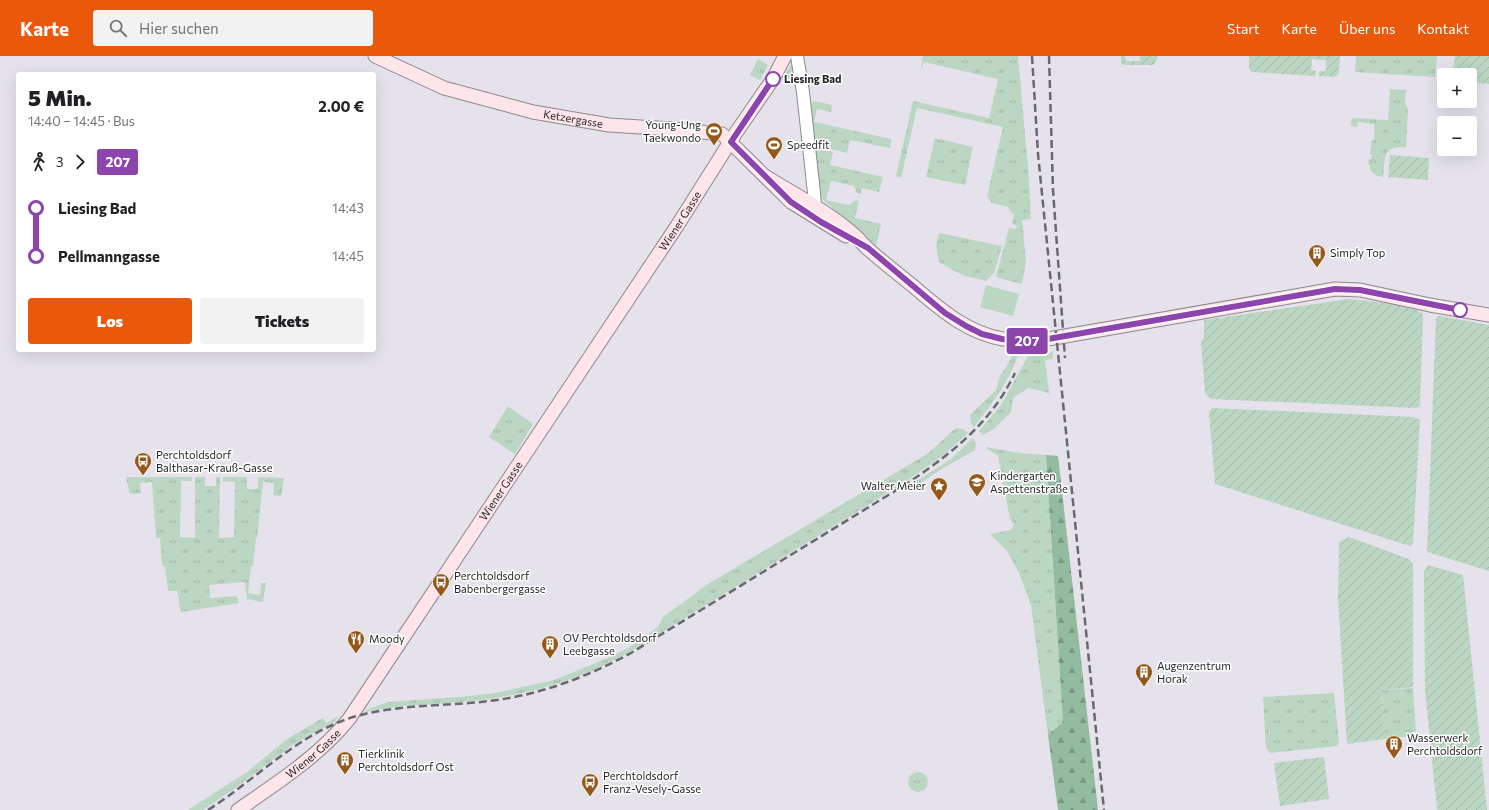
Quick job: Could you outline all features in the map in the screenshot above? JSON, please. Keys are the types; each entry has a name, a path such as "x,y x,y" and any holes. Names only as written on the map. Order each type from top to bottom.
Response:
{"main road":[{"name":"Ketzergasse","path":"375,56 444,88 533,112 609,125 722,134 765,176 812,210 853,233 868,248 945,313 982,334 1002,339 1017,341 1048,339 1335,289 1360,290 1430,305 1489,315"},
{"name":"Wiener Gasse","path":"238,810 307,760 349,719 561,402 773,79 793,56"}],"street":[{"path":"793,56 803,92 812,210"}],"green space":[{"path":"923,56 1018,56 1031,219 1022,220 1026,261 1022,284 996,277 1009,228 1016,229 1017,226 1012,224 1014,214 1012,214 1008,207 992,203 987,196 1003,127 917,108 901,178 896,176 913,101 989,118 998,79 924,62 921,68"},
{"path":"1121,56 1125,56 1126,61 1140,61 1140,56 1158,56 1154,65 1124,65 1121,63"},
{"path":"1249,56 1340,56 1339,73 1335,77 1319,76 1319,71 1326,71 1326,60 1312,59 1311,70 1316,71 1315,76 1252,72 1249,69"},
{"path":"1356,56 1437,56 1435,77 1355,72"},
{"path":"1455,56 1489,56 1489,84 1477,83 1477,68 1453,68"},
{"path":"758,59 768,65 760,80 750,75"},
{"path":"793,62 798,84 791,82 788,79 786,81 782,80"},
{"path":"1390,89 1406,90 1405,103 1408,110 1406,147 1392,148 1386,154 1383,177 1377,176 1370,170 1370,165 1368,165 1369,159 1371,159 1372,155 1370,154 1372,140 1374,140 1374,124 1358,122 1357,127 1351,126 1352,118 1388,120"},
{"path":"814,101 832,105 831,112 817,109 814,122 891,139 890,148 850,140 847,153 815,145 810,106"},
{"path":"935,138 973,147 965,185 926,177"},
{"path":"815,148 833,152 830,165 883,177 879,192 862,188 861,194 857,193 854,186 831,181 826,200 849,205 856,200 859,201 855,218 881,224 876,246 822,199"},
{"path":"1390,155 1429,158 1428,180 1388,177"},
{"path":"939,233 1002,246 994,273 986,281 962,275 939,262 936,246"},
{"path":"986,285 1019,294 1013,316 980,307"},
{"path":"1349,299 1399,305 1423,314 1420,406 1416,408 1211,399 1205,393 1201,341 1204,338 1204,320"},
{"path":"1439,316 1489,325 1489,571 1427,552 1436,319"},
{"path":"1048,347 1049,353 1053,352 1053,359 1045,360 1049,393 1028,388 1013,398 1011,412 994,429 983,435 979,431 1001,405 1028,356 1030,349"},
{"path":"1012,349 1020,349 1011,371 995,399 974,427 971,424 970,415 996,390 1000,376 1011,358"},
{"path":"508,406 533,424 515,454 489,437"},
{"path":"1212,408 1414,417 1420,420 1413,543 1410,546 1215,484 1209,412"},
{"path":"956,428 963,429 968,433 941,457 902,484 630,652 597,669 563,682 502,697 391,707 365,712 366,710 388,702 496,693 554,680 608,658 630,647 658,627 663,617 708,584 927,454"},
{"path":"973,438 976,443 975,450 940,470 915,487 912,484 951,459"},
{"path":"986,447 1019,453 1046,455 1063,722 1048,735 1031,605 1019,573 1007,551 990,534 1011,530 1014,524 1010,519 998,456"},
{"path":"1046,455 1058,456 1098,810 1058,810 1048,735 1063,722"},
{"path":"126,477 192,477 192,481 181,481 180,537 195,538 195,477 205,477 205,486 216,486 216,477 220,477 219,538 234,537 235,482 223,481 223,477 247,477 247,489 258,489 258,477 284,478 281,496 273,495 274,483 263,482 257,538 253,566 251,566 248,593 260,595 261,583 266,583 263,602 247,599 245,582 209,585 210,598 237,596 239,603 181,612 177,591 168,591 165,566 162,566 160,538 156,538 152,482 140,483 141,493 130,494"},
{"path":"1349,537 1409,559 1413,564 1413,687 1381,690 1385,739 1347,744 1338,598 1339,542"},
{"path":"1428,565 1463,575 1487,810 1437,810 1425,690 1424,572"},
{"path":"1054,663 1056,682 1043,683 1041,664"},
{"path":"1413,688 1416,731 1412,736 1385,739 1381,690"},
{"path":"1334,693 1339,743 1337,746 1271,753 1266,748 1263,697"},
{"path":"338,716 336,721 294,744 234,789 203,810 188,810 247,772 287,739 323,718 326,723"},
{"path":"1324,757 1329,799 1280,806 1274,763"},
{"path":"918,772 925,775 928,782 925,789 918,792 911,789 908,782 911,775"}],"railway":[{"path":"1032,56 1038,154 1104,810"},
{"path":"1049,56 1053,190 1065,358"},
{"path":"208,810 294,747 330,726 350,718 386,710 479,702 515,697 549,688 583,676 631,653 908,483 925,471 955,448 982,422 1005,391 1015,373"}],"bus line":[{"name":"207","path":"773,79 731,142 791,202 821,222 868,248 945,313 982,334 1017,341 1048,339 1335,289 1360,290 1460,310"}],"place":[{"name":"Liesing Bad","path":"773,79"},
{"name":"Young-Ung Taekwondo","path":"714,146"},
{"name":"Speedfit","path":"774,160"},
{"name":"Simply Top","path":"1317,268"},
{"name":"Perchtoldsdorf Balthasar-Krauß-Gasse","path":"143,476"},
{"name":"Kindergarten Aspettenstraße","path":"977,497"},
{"name":"Walter Meier","path":"939,501"},
{"name":"Perchtoldsdorf Babenbergergasse","path":"441,597"},
{"name":"Moody","path":"356,654"},
{"name":"OV Perchtoldsdorf Leebgasse","path":"550,659"},
{"name":"Augenzentrum Horak","path":"1144,687"},
{"name":"Wasserwerk Perchtoldsdorf","path":"1394,759"},
{"name":"Tierklinik Perchtoldsdorf Ost","path":"345,775"},
{"name":"Perchtoldsdorf Franz-Vesely-Gasse","path":"590,797"}]}
